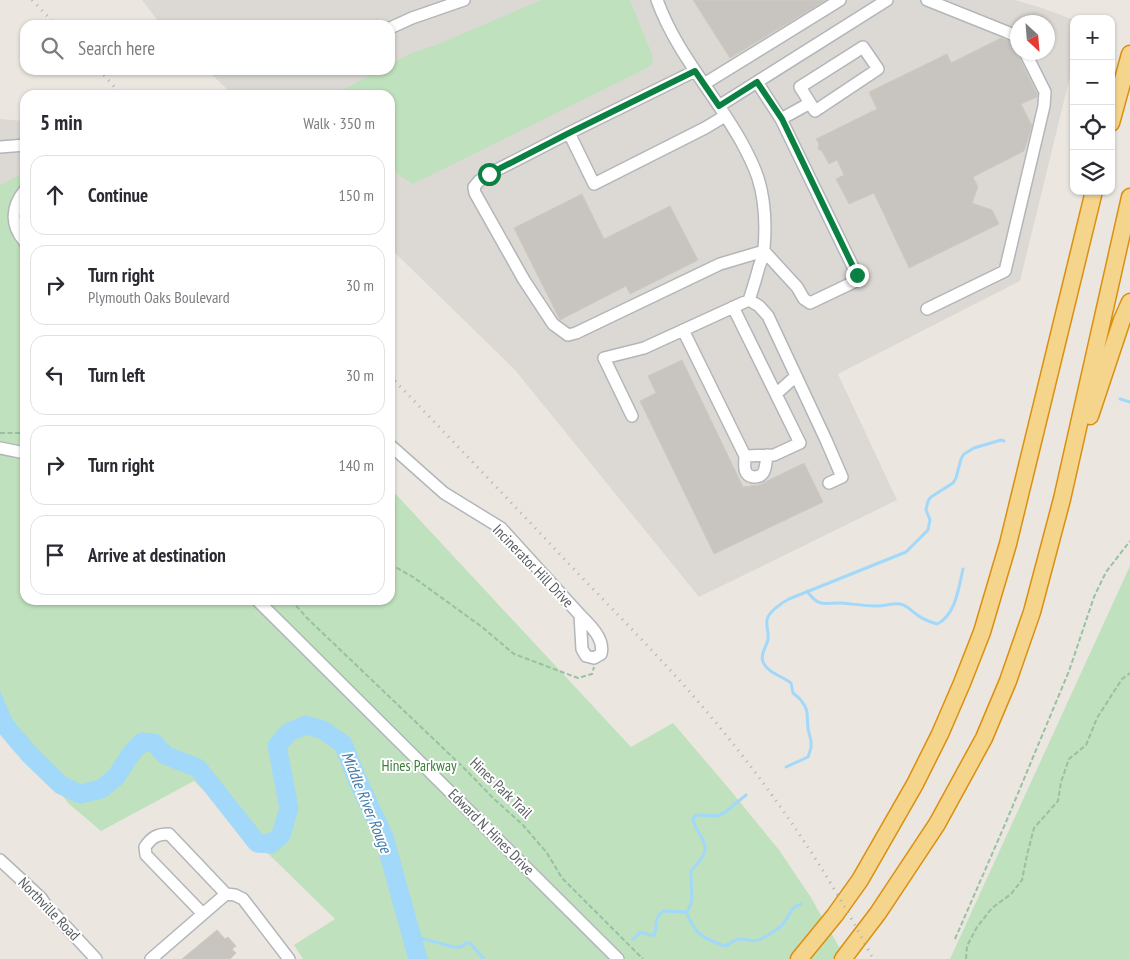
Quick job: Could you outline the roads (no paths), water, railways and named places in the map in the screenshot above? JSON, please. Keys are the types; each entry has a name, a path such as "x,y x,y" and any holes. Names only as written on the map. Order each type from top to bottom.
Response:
{"highway":[{"path":"1115,108 1130,54"},
{"path":"799,959 835,915 860,880 915,784 940,734 982,632 1008,544 1093,195"},
{"path":"843,959 878,913 938,824 984,738 1008,681 1032,612 1062,499 1130,197"},
{"path":"1062,499 1122,320 1130,302"}],"street":[{"path":"395,26 464,0"},
{"path":"632,416 604,358 644,348 749,300 764,251 765,218 763,197 751,161 736,132 668,27 657,0"},
{"path":"704,84 840,0"},
{"path":"569,133 594,184 704,128 757,82 887,0"},
{"path":"927,0 1010,33"},
{"path":"863,46 878,69 815,111 810,103 800,87 863,46"},
{"path":"927,309 1004,271 1044,106 1045,92 1029,60"},
{"path":"695,71 489,174 474,187 476,193 524,280 553,324 568,335 576,333 720,264 764,251"},
{"path":"757,82 782,119 857,275 854,282 810,303 804,299 797,287 764,251"},
{"path":"782,119 810,103"},
{"path":"0,147 20,145"},
{"path":"20,199 14,209 14,221 20,235"},
{"path":"749,300 768,316 842,477 830,483"},
{"path":"733,307 800,442 774,455 745,456"},
{"path":"683,330 745,456 745,471 748,475 759,477 762,474 767,455"},
{"path":"776,394 796,376"},
{"path":"0,448 20,452"},
{"name":"Incinerator Hill Drive","path":"395,449 444,493 501,528 596,632 603,647 601,654 594,658 586,656 582,649 580,615"},
{"name":"Edward N. Hines Drive","path":"262,605 618,959"},
{"path":"203,914 146,856 145,847 151,839 159,834 169,834 226,894 243,898 288,959"},
{"name":"Northville Road","path":"0,860 41,898 96,959"},
{"path":"151,959 226,894"}],"water":[{"path":"0,691 15,725 26,736 30,755 15,752 0,734"}],"waterway":[{"path":"1120,399 1130,402"},
{"path":"786,767 808,757 811,741 805,706 793,693 791,683 772,672 765,666 762,659 768,640 767,620 770,614 789,599 906,552 928,530 930,520 926,510 928,501 953,483 964,454 974,448 1001,440 1004,441"},
{"path":"807,591 811,597 823,603 877,606 902,605 937,624 949,614 953,607 963,569"},
{"name":"Middle River Rouge","path":"0,720 30,755 61,785 80,794 101,789 116,777 130,755 142,742 154,743 165,755 198,768 257,843 271,844 281,835 289,808 277,746 289,732 306,725 323,730 343,744 384,837 418,959"},
{"path":"686,912 692,899 691,872 705,851 705,846 693,818 697,815 717,816 724,813 746,795"},
{"path":"686,912 699,933 710,940 726,946 740,939 756,941 767,936 780,927 786,921 791,911 801,904"},
{"path":"633,939 640,932 654,935 657,920 663,911 686,912"},
{"path":"412,936 454,947 461,947 466,943 470,943 484,959"}],"railway":[{"path":"32,0 51,20"},
{"path":"104,75 117,90"},
{"path":"395,381 640,637 731,741 776,800 818,862 873,959"}],"park label":[{"name":"Hines Parkway","path":"419,766"}]}
